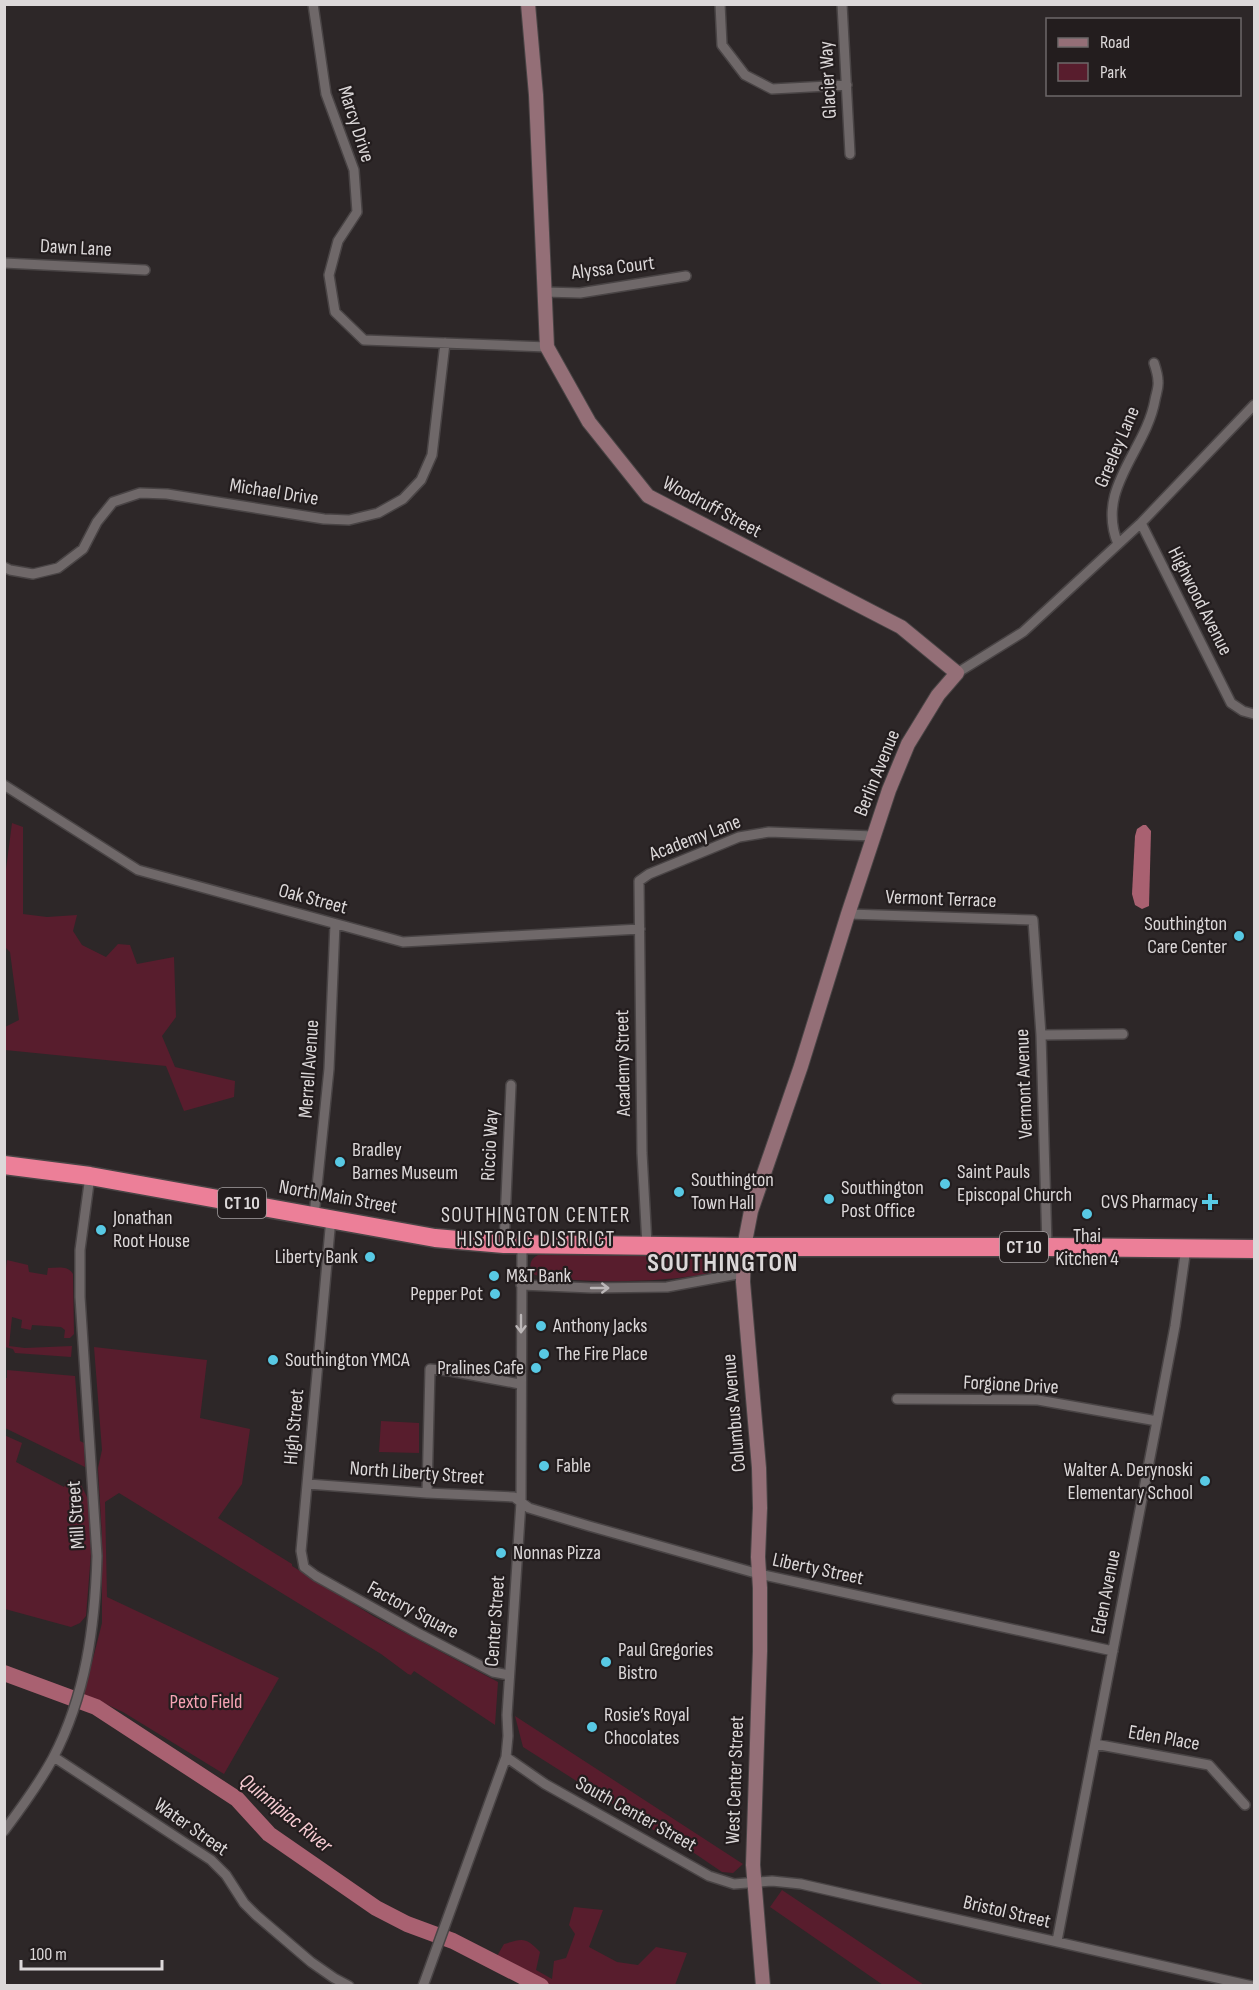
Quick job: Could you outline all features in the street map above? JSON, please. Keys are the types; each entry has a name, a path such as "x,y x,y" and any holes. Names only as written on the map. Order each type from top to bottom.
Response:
{"highway":[{"name":"North Main Street","path":"4,1165 90,1176 435,1238 513,1244"},
{"name":"CT 10","path":"513,1244 1254,1249"}],"street":[{"name":"Marcy Drive","path":"313,4 326,94 354,170 357,212 338,241 328,275 335,312 364,340 548,347"},
{"name":"Woodruff Street","path":"528,4 536,95 548,347 589,422 648,496 900,627 957,673"},
{"path":"720,4 722,45 746,75 772,89 847,85"},
{"name":"Glacier Way","path":"842,4 850,154"},
{"name":"Dawn Lane","path":"4,263 146,270"},
{"name":"Alyssa Court","path":"545,291 580,293 686,276"},
{"name":"Michael Drive","path":"4,567 33,574 58,568 83,549 97,522 113,502 140,493 167,494 324,519 349,520 378,513 403,499 421,480 432,455 445,344"},
{"name":"Greeley Lane","path":"1119,544 1113,531 1111,517 1115,492 1152,416 1159,382 1154,363"},
{"name":"Berlin Avenue","path":"744,1247 751,1211 801,1066 873,836 908,744 938,695 957,673 1023,632 1141,523 1254,405"},
{"name":"Highwood Avenue","path":"1141,523 1231,703 1254,714"},
{"name":"Oak Street","path":"4,785 138,870 403,942 640,928"},
{"name":"Academy Lane","path":"639,881 649,874 739,837 769,832 873,836"},
{"name":"Academy Street","path":"639,881 642,1153 647,1245"},
{"name":"Vermont Terrace","path":"848,914 1034,920"},
{"name":"Vermont Avenue","path":"1034,920 1041,1035 1047,1246"},
{"name":"Merrell Avenue","path":"323,1217 335,924"},
{"path":"1041,1035 1122,1034"},
{"name":"Riccio Way","path":"511,1085 513,1244"},
{"name":"Mill Street","path":"4,1831 36,1787 54,1757 75,1705 92,1638 97,1556 80,1297 80,1250 90,1176"},
{"name":"High Street","path":"304,1567 301,1551 308,1484 323,1217"},
{"name":"Center Street","path":"423,1986 507,1757 509,1675 521,1502 521,1285 513,1244"},
{"name":"Columbus Avenue","path":"744,1247 742,1273 759,1468 759,1574"},
{"name":"Eden Avenue","path":"1057,1941 1157,1421 1182,1283 1186,1248"},
{"path":"521,1285 592,1288 667,1287 742,1273"},
{"path":"427,1493 430,1369 520,1384"},
{"name":"Forgione Drive","path":"897,1399 1038,1400 1157,1421"},
{"name":"North Liberty Street","path":"308,1484 514,1497 521,1502"},
{"name":"Liberty Street","path":"521,1502 530,1508 589,1526 759,1574 1113,1651"},
{"name":"Factory Square","path":"304,1567 416,1632 493,1672 509,1675"},
{"name":"West Center Street","path":"759,1574 760,1651 753,1865 763,1986"},
{"name":"Eden Place","path":"1095,1744 1209,1765 1245,1805"},
{"name":"Water Street","path":"54,1757 211,1860 226,1875 244,1903 256,1915 334,1982 350,1986"},
{"name":"South Center Street","path":"507,1757 545,1784 709,1876 734,1884 754,1882"},
{"name":"Bristol Street","path":"754,1882 801,1884 1057,1941 1215,1981 1252,1986"}],"green space":[{"path":"12,823 23,827 23,914 47,917 77,915 73,931 82,945 106,957 118,944 130,945 137,964 174,957 176,1017 162,1036 175,1067 235,1081 234,1097 184,1111 166,1066 5,1050 5,1027 19,1020 10,952 4,946 5,877"},
{"path":"538,1255 723,1256 727,1260 725,1269 707,1274 658,1280 603,1281 535,1275 530,1264"},
{"path":"7,1260 28,1265 29,1272 47,1275 48,1268 62,1268 68,1269 73,1274 74,1334 70,1338 64,1338 65,1330 61,1327 32,1325 31,1330 21,1328 22,1320 12,1317 9,1346 25,1348 72,1346 71,1357 15,1353 13,1349 5,1347 4,1284"},
{"name":"Pexto Field","path":"94,1347 207,1360 200,1418 250,1429 242,1484 218,1518 373,1616 498,1682 495,1725 414,1671 411,1675 408,1674 381,1654 119,1493 105,1502 107,1597 279,1678 224,1774 123,1712 84,1694 102,1623 102,1536 98,1468 102,1450"},
{"path":"7,1370 75,1376 80,1441 84,1443 85,1467 5,1428 4,1378 7,1378"},
{"path":"381,1421 419,1423 419,1453 379,1452"},
{"path":"4,1435 22,1443 16,1462 64,1487 68,1480 80,1483 88,1499 91,1553 86,1616 80,1623 71,1627 5,1609"},
{"path":"515,1716 743,1864 733,1873 722,1872 675,1840 671,1841 523,1747"},
{"path":"782,1890 924,1985 883,1985 770,1907"},
{"path":"574,1907 603,1910 589,1947 617,1962 638,1965 656,1947 687,1953 675,1985 533,1985 448,1947 452,1933 497,1956 504,1944 524,1940 540,1952 536,1970 552,1979 554,1961 566,1958 575,1934 569,1925"}],"shaded area":[{"path":"1143,825 1151,831 1149,906 1142,909 1135,905 1132,894 1135,836 1137,829"}],"waterway":[{"name":"Quinnipiac River","path":"4,1673 96,1707 237,1799 269,1834 376,1908 407,1924 453,1941 541,1986"}],"place":[{"name":"Southington Care Center","path":"1239,936"},
{"name":"Bradley Barnes Museum","path":"340,1162"},
{"name":"Saint Pauls Episcopal Church","path":"945,1184"},
{"name":"Southington Town Hall","path":"679,1192"},
{"name":"Southington Post Office","path":"829,1199"},
{"name":"CVS Pharmacy","path":"1210,1202"},
{"name":"Thai Kitchen 4","path":"1087,1214"},
{"name":"Jonathan Root House","path":"101,1230"},
{"name":"Liberty Bank","path":"370,1257"},
{"name":"M&T Bank","path":"494,1276"},
{"name":"Pepper Pot","path":"495,1294"},
{"name":"Anthony Jacks","path":"541,1326"},
{"name":"The Fire Place","path":"544,1354"},
{"name":"Southington YMCA","path":"273,1360"},
{"name":"Pralines Cafe","path":"536,1368"},
{"name":"Fable","path":"544,1466"},
{"name":"Walter A. Derynoski Elementary School","path":"1205,1481"},
{"name":"Nonnas Pizza","path":"501,1553"},
{"name":"Paul Gregories Bistro","path":"606,1662"},
{"name":"Rosie’s Royal Chocolates","path":"592,1727"}],"district":[{"name":"SOUTHINGTON CENTER HISTORIC DISTRICT","path":"536,1227"},
{"name":"SOUTHINGTON","path":"723,1263"}]}
